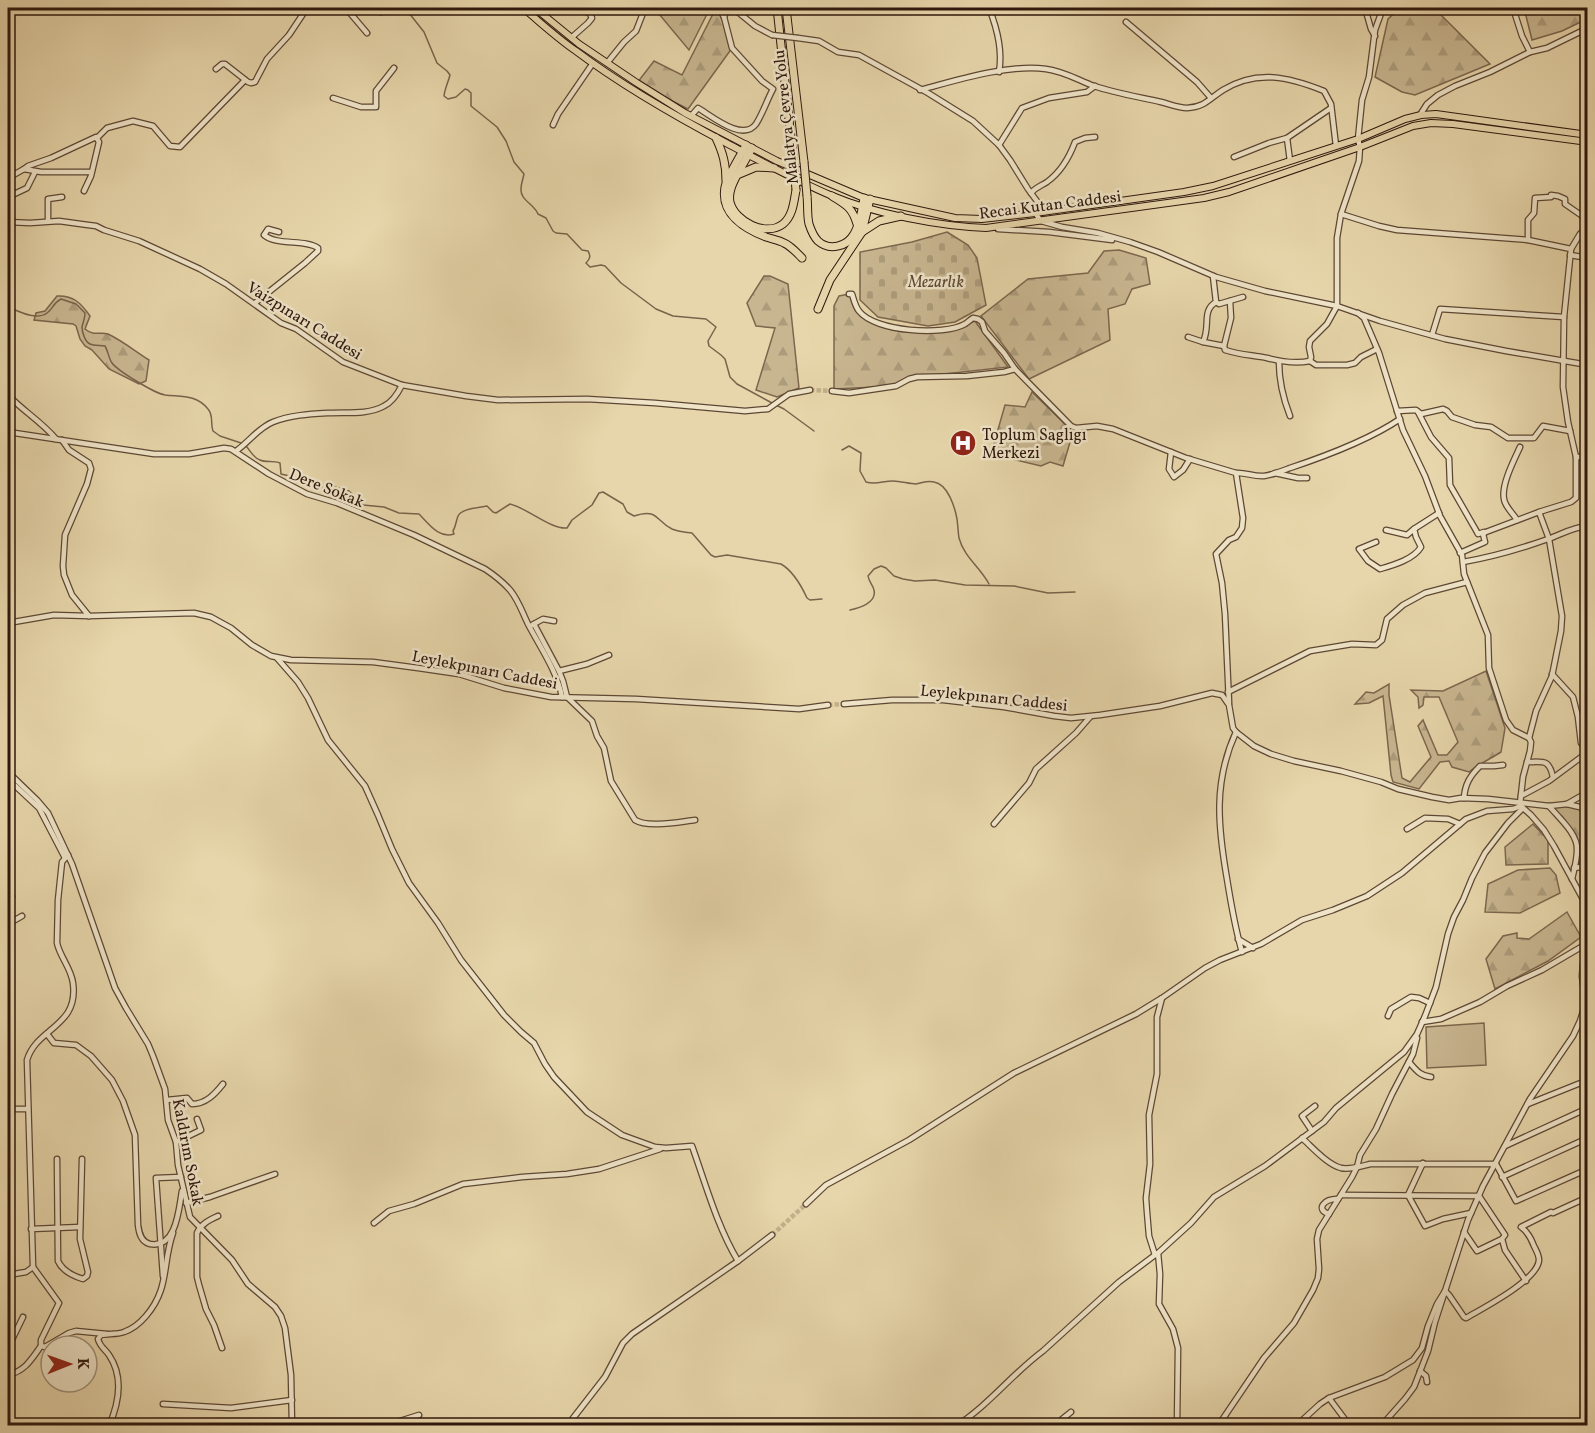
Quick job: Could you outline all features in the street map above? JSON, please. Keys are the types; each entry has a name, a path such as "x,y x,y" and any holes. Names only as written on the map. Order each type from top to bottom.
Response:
{"highway":[{"name":"Malatya Çevre Yolu","path":"737,175 730,193 730,201 744,220 764,229 783,223 791,214 796,190 777,8"},
{"name":"Malatya Çevre Yolu","path":"786,8 809,223 817,240 828,246 847,243 860,229"},
{"path":"716,138 726,165 726,204 733,217 744,227 785,243 802,258"},
{"path":"726,185 747,150"},
{"path":"737,175 747,150"},
{"path":"737,175 756,168 774,168"},
{"path":"832,196 848,206 854,213 860,229"},
{"path":"818,309 830,280 860,229 866,203"},
{"path":"860,229 879,220 901,216"}],"main road":[{"name":"Recai Kutan Caddesi","path":"523,8 593,63 681,120 716,138 777,161 866,203 901,216 964,227 986,228 1204,198 1229,192 1360,147 1413,126 1431,123 1587,142"},
{"name":"Recai Kutan Caddesi","path":"535,8 571,38 607,63 774,168 832,196 955,218 982,219 1045,212 1213,186 1358,139 1420,115 1436,114 1587,135"}],"street":[{"path":"216,69 225,64 251,84 256,81 267,59 289,35 307,8"},
{"path":"340,8 350,14 367,33"},
{"path":"544,15 553,8"},
{"path":"571,38 592,18 582,8"},
{"path":"607,63 636,31 645,8"},
{"path":"691,116 698,108 735,130 743,132 750,130 756,125 773,89 762,81 732,48 724,17 719,8"},
{"path":"724,17 726,12 724,8 726,8"},
{"path":"734,8 755,26 772,35 819,41 838,52 859,55 973,122 999,145 1045,212"},
{"path":"989,8 995,22 1001,51 999,72"},
{"path":"1365,8 1375,36"},
{"path":"1310,361 1310,341 1327,324 1337,306 1337,238 1341,214 1359,161 1358,139 1362,100 1369,77 1375,30 1383,8"},
{"path":"1513,8 1530,52"},
{"path":"1126,22 1197,82 1211,98"},
{"path":"1420,115 1427,104 1455,86 1498,69 1530,52 1547,48 1587,28"},
{"path":"553,125 593,63"},
{"path":"333,98 361,107 376,107 376,91 394,68"},
{"path":"920,90 984,74 1018,69 1046,69 1075,77 1095,86 1185,108 1202,106 1226,88 1251,79 1264,76 1277,77 1324,91 1331,108 1336,146"},
{"path":"8,177 28,166 92,138 97,138 107,129 133,121 153,126 170,146 180,147 245,80"},
{"path":"999,145 1022,108 1049,98 1087,92 1095,86"},
{"path":"1234,157 1287,138 1331,108"},
{"path":"1031,193 1062,169 1075,142 1095,137"},
{"path":"84,191 91,176 99,142 97,138"},
{"path":"1287,138 1290,161"},
{"path":"24,169 35,172 91,172"},
{"path":"8,196 27,188 35,172"},
{"path":"1528,240 1528,220 1534,213 1535,198 1558,196 1587,220"},
{"path":"48,221 48,199 62,197"},
{"path":"1035,213 1041,221 1130,242 1213,276 1265,291 1337,306 1432,335 1587,365"},
{"path":"1341,214 1397,230 1528,240 1571,249"},
{"name":"Vaizpınarı Caddesi","path":"8,222 48,221 96,226 139,241 200,269 226,284 280,323 296,329 343,362 402,385 498,400 616,400 745,411 768,409 789,394 810,390"},
{"path":"1416,410 1431,436 1449,458 1450,485 1478,534 1571,502 1576,498 1576,457 1563,387 1564,317 1571,249 1587,225"},
{"path":"986,228 1061,233 1130,242"},
{"path":"255,303 318,251 314,245 295,244 264,235 268,229 279,232"},
{"path":"1570,255 1587,258"},
{"path":"1213,276 1216,302"},
{"path":"849,294 852,294 859,312 866,318 899,329 922,331 948,329 964,325 973,318 978,319 1015,369 1071,426 1076,428 1097,426 1113,429 1190,459 1249,476 1266,476 1275,473 1387,429 1400,420"},
{"path":"1216,302 1219,304 1243,297"},
{"path":"1230,301 1231,318 1224,346 1225,350 1234,353 1279,362 1310,361 1316,365 1347,365 1355,363 1361,357 1377,349"},
{"path":"1203,342 1208,328 1209,307 1216,302"},
{"path":"1432,335 1440,309 1564,317"},
{"path":"1358,313 1364,318 1377,349 1400,420 1439,513 1460,553 1464,574 1488,635 1488,668 1506,720 1513,730 1529,738"},
{"path":"1188,337 1224,346"},
{"path":"1279,362 1279,378 1290,416"},
{"path":"832,391 849,393 896,386 917,377 967,376 1015,369"},
{"path":"8,432 154,454 189,454 224,448 236,451 256,432 272,422 318,414 382,408 392,401 402,385"},
{"path":"8,395 18,407 48,429 69,450 89,463 92,469 65,535 63,566 72,596 89,616"},
{"path":"1397,411 1416,410 1421,414 1443,410 1452,417 1475,425 1491,427 1508,438 1534,438 1543,426 1570,431"},
{"path":"1517,520 1503,497 1509,473 1520,447"},
{"name":"Dere Sokak","path":"236,451 269,474 306,494 337,503 414,535 485,569 501,581 519,602 558,679 564,697"},
{"path":"1171,452 1169,469 1174,477 1178,476 1190,459"},
{"path":"1576,457 1587,457"},
{"path":"1236,473 1243,518 1242,528 1236,537 1229,540 1216,554 1225,614 1229,705 1233,728 1236,732 1254,746 1271,754 1432,797 1449,800 1488,799 1521,806 1567,804 1587,809"},
{"path":"1275,473 1307,478"},
{"path":"1218,1425 1264,1358 1294,1323 1313,1290 1318,1278 1317,1239 1320,1230 1357,1167 1359,1155 1376,1129 1413,1054 1417,1034 1436,987 1454,917 1485,853 1521,806 1530,751 1529,738 1536,711 1552,674 1562,616 1549,539 1539,512"},
{"path":"1386,530 1407,535 1439,513"},
{"path":"1463,562 1518,549 1572,529 1587,526"},
{"path":"1376,542 1359,549 1368,561 1380,569 1410,557 1420,550 1421,546 1414,529"},
{"path":"1460,553 1485,543 1485,532"},
{"path":"1229,705 1222,695 1310,651 1352,644 1376,645 1382,640 1387,619 1403,605 1425,592 1467,582"},
{"name":"Leylekpınarı Caddesi","path":"8,623 54,615 199,614 226,625 252,645 277,658 399,665 459,674 515,691 551,697 636,699 799,709 828,705"},
{"path":"554,621 543,619 531,625 560,671 564,681 564,697 592,720 604,748 611,781 634,820 652,824 695,820"},
{"path":"560,671 609,655"},
{"path":"277,658 312,703 328,740 365,786 392,849 410,883 461,960 491,999 534,1043 549,1071 587,1112 621,1135 655,1147 692,1146 720,1226 738,1261"},
{"path":"1521,796 1553,777 1587,750 1581,743 1573,697 1552,674"},
{"name":"Leylekpınarı Caddesi","path":"844,704 892,700 943,700 1063,717 1090,717 1160,706 1212,693 1222,695"},
{"path":"994,825 1029,783 1036,769 1076,733 1090,717"},
{"path":"1236,732 1222,779 1218,812 1234,927 1242,952"},
{"path":"1527,762 1547,763 1550,765 1553,777"},
{"path":"1464,798 1464,788 1480,766 1503,765"},
{"name":"Kaldırım Sokak","path":"8,772 44,808 66,856"},
{"name":"Kaldırım Sokak","path":"8,779 39,808 72,864 116,988 148,1044 163,1080 168,1120 176,1142 177,1161 190,1217 232,1260 248,1284 278,1311 283,1322 291,1374 292,1425"},
{"path":"1567,804 1587,792"},
{"path":"806,1204 826,1185 909,1140 1014,1073 1119,1023 1162,999 1204,968 1253,948 1302,920 1367,896 1402,873 1466,819 1481,813 1521,806"},
{"path":"1521,806 1544,830 1586,901 1587,914"},
{"path":"1549,806 1561,817 1575,838 1577,850 1572,879"},
{"path":"1407,830 1425,818 1448,819 1460,824"},
{"path":"44,1334 59,1303 33,1267 27,1060 29,1051 34,1045 64,1018 73,995 73,982 57,943 58,900 62,862 66,856"},
{"path":"1574,868 1587,866"},
{"path":"8,924 22,916"},
{"path":"1238,939 1253,948"},
{"path":"1422,1022 1441,1019 1480,1002 1587,944"},
{"path":"1586,1005 1582,964 1587,944"},
{"path":"1381,1425 1406,1399 1414,1387 1428,1351 1471,1213 1542,1079 1573,1036 1586,1005 1587,996"},
{"path":"1388,1017 1391,1009 1411,997 1419,998 1430,1004"},
{"path":"1162,999 1157,1017 1157,1074 1149,1115 1150,1164 1146,1198 1149,1236 1160,1274 1160,1304 1173,1329 1178,1348 1177,1425"},
{"path":"47,1034 54,1043 72,1044 82,1049 102,1066 123,1101 135,1135 140,1234 144,1241 154,1244 161,1242 176,1226"},
{"path":"956,1425 965,1420 1119,1282 1156,1254 1191,1223 1214,1197 1265,1166 1324,1122 1336,1108 1404,1052 1417,1034"},
{"path":"1409,1062 1419,1074 1431,1077"},
{"path":"1528,1104 1587,1080"},
{"path":"167,1100 188,1099 192,1104 198,1104 212,1096 223,1084"},
{"path":"1312,1131 1302,1116 1315,1106"},
{"path":"1505,1146 1587,1108"},
{"path":"8,1109 28,1109"},
{"path":"176,1142 201,1130 197,1119"},
{"path":"1302,1138 1330,1162 1342,1168 1370,1164 1496,1164"},
{"path":"1502,1177 1587,1138"},
{"path":"374,1223 390,1211 463,1184 599,1169 663,1148"},
{"path":"57,1159 58,1263 83,1279 88,1272 80,1239 82,1159"},
{"path":"1408,1195 1423,1163"},
{"path":"1496,1164 1516,1201 1587,1169"},
{"path":"186,1203 210,1197 274,1173"},
{"path":"109,1425 118,1401 119,1390 112,1360 98,1340 100,1335 122,1333 132,1329 159,1299 163,1277 156,1178 181,1177"},
{"path":"163,1277 183,1188"},
{"path":"1329,1214 1325,1214 1322,1208 1331,1198 1408,1195 1479,1196"},
{"path":"1408,1195 1425,1226 1471,1213"},
{"path":"1479,1196 1504,1235 1502,1239 1505,1250 1526,1281"},
{"path":"1445,1291 1466,1318 1526,1281 1534,1272 1539,1257 1532,1239 1521,1227 1587,1197"},
{"path":"218,1216 208,1220 199,1228 197,1258 199,1285 222,1348"},
{"path":"31,1229 80,1227"},
{"path":"1464,1232 1477,1251 1502,1239"},
{"path":"567,1425 605,1377 623,1343 632,1334 772,1235"},
{"path":"8,1275 26,1272 33,1267"},
{"path":"1296,1425 1329,1398 1385,1377 1413,1360 1422,1348 1428,1326 1445,1291"},
{"path":"8,1348 23,1317"},
{"path":"67,1334 76,1331 107,1334"},
{"path":"8,1376 25,1368 39,1349"},
{"path":"1420,1371 1426,1377 1427,1382"},
{"path":"1329,1398 1350,1425"},
{"path":"163,1404 231,1408 292,1400"},
{"path":"1061,1420 1071,1412"},
{"path":"384,1425 418,1415"}],"green space":[{"path":"654,8 710,8 689,50"},
{"path":"716,8 724,17 732,48 688,109 637,83 654,61 682,75"},
{"path":"1400,8 1434,8 1490,64 1415,95 1402,92 1375,77 1388,19"},
{"path":"1524,8 1587,8 1587,19 1562,31 1532,40"},
{"name":"Mezarlık","path":"947,232 968,245 977,258 986,305 955,322 928,326 878,317 860,300 860,252 912,242"},
{"path":"1119,250 1146,258 1150,284 1132,289 1125,304 1108,309 1110,340 1029,379 981,316 1028,279 1088,273 1104,251"},
{"path":"764,276 770,276 788,284 799,388 777,397 756,390 775,328 756,326 747,303"},
{"path":"849,294 863,315 892,330 946,332 975,321 1008,367 917,377 896,386 834,389 834,306 839,296"},
{"path":"57,296 72,298 83,307 90,316 85,329 92,333 108,334 149,360 146,381 139,384 109,369 92,350 85,346 73,324 34,320 36,313 45,311"},
{"path":"1032,392 1073,432 1063,466 1050,462 1041,466 991,454 1005,405 1025,407"},
{"path":"1486,671 1505,728 1501,752 1469,772 1452,767 1449,761 1440,762 1419,789 1393,782 1383,696 1369,703 1355,704 1366,692 1374,693 1389,684 1402,778 1410,782 1431,757 1418,726 1423,720 1438,755 1447,755 1458,742 1439,697 1424,697 1423,705 1419,708 1418,697 1411,690 1443,691"},
{"path":"1567,804 1587,808 1587,859 1579,864 1577,837 1562,816 1551,808"},
{"path":"1533,824 1548,840 1548,864 1506,865 1505,847"},
{"path":"1550,868 1556,875 1560,893 1520,913 1485,912 1488,884 1518,870"},
{"path":"1567,912 1581,937 1548,961 1495,989 1486,959 1503,936 1517,933 1517,938 1529,939"},
{"path":"1484,1023 1486,1065 1427,1068 1426,1027"}],"waterway":[{"path":"402,8 424,32 437,63 450,75 444,96 448,99 456,97 465,89 471,93 471,106 497,127 506,141 514,162 524,174 521,193 538,214 546,218 553,231 567,234 582,250 588,251 590,257 586,263 590,267 605,266 621,283 656,309 673,316 706,319 716,327 708,341 709,346 725,359 730,377 737,384 772,403"},
{"path":"8,307 38,316 47,313 61,299 76,304 85,313 82,327 85,339 92,345 105,346 116,367 160,393 188,397 203,404 210,412 213,431 220,436 241,443"},
{"path":"776,405 814,431"},
{"path":"246,446 258,459 280,463 281,474 294,477 313,488 335,487 349,491 363,505 384,507 399,513 419,514 439,533 449,535 454,534 458,516 463,511 487,506 496,513 510,504 554,526 567,528 572,520 592,505 599,493 603,492 623,504 627,512 634,516 653,514 672,529 692,533 715,557 727,555 781,564 796,579 807,598 822,599"},
{"path":"842,450 849,446 861,453 860,471 866,482 893,481 916,484 932,481 943,487 955,509 961,545 989,584"},
{"path":"850,610 870,602 873,598 874,590 868,576 874,569 881,566 894,576 915,581 935,580 965,585 1014,586 1048,593 1075,592"}],"tunnel":[{"path":"810,390 832,391"},
{"path":"828,705 844,704"},
{"path":"772,1235 806,1204"}],"place":[{"name":"Toplum Saglıgı Merkezi","path":"963,443"}]}
